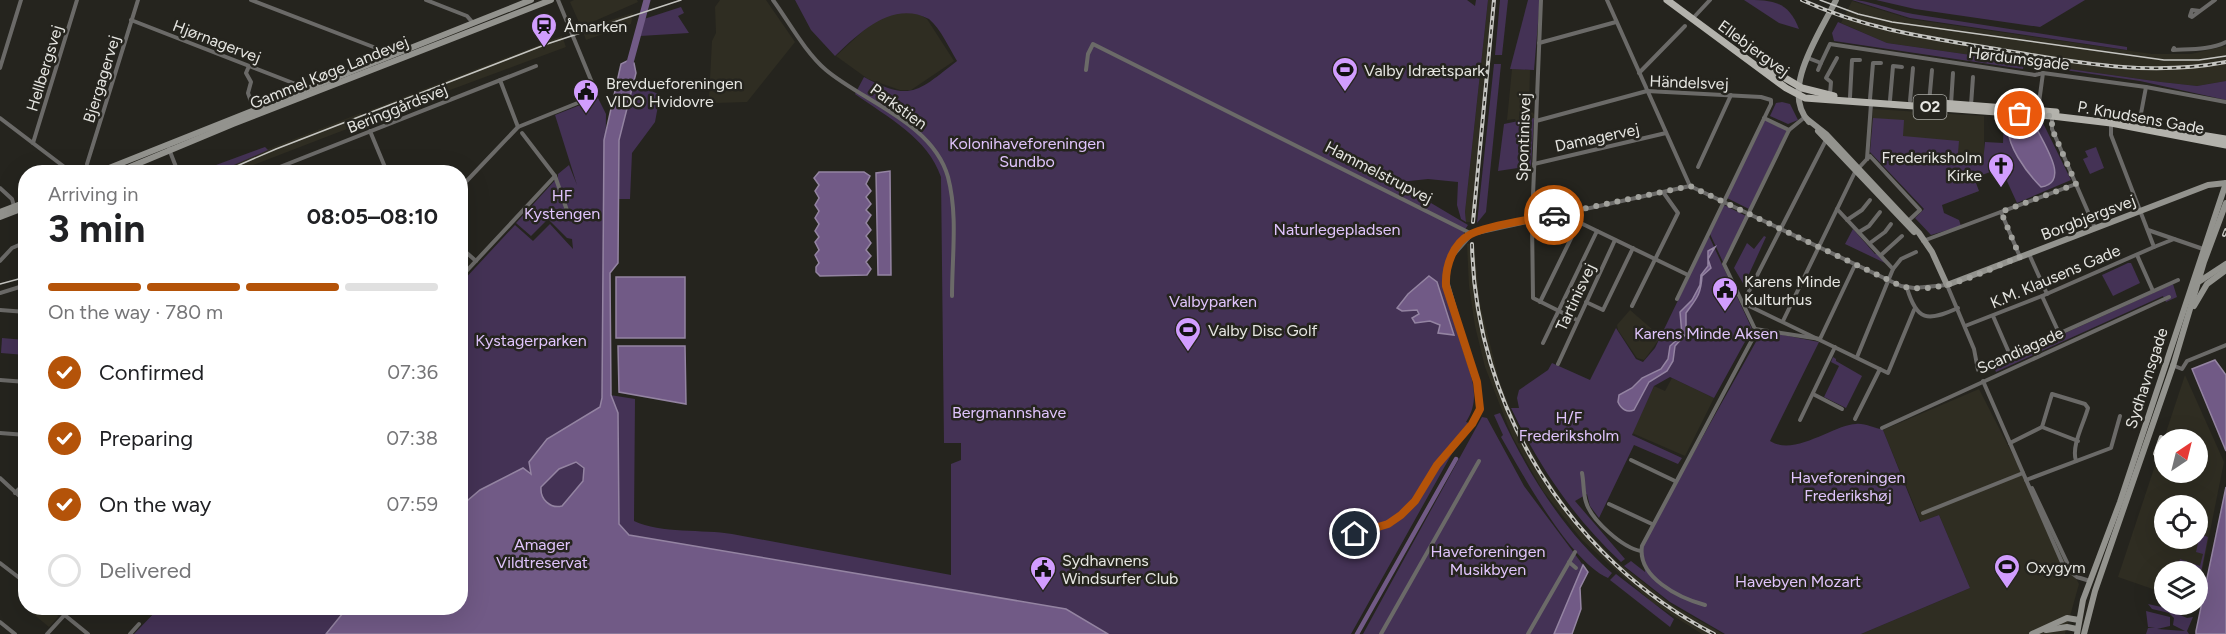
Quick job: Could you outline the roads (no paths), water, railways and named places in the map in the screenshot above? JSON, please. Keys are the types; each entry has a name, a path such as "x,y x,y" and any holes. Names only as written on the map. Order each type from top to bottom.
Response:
{"main road":[{"name":"Ellebjergvej","path":"1667,0 1797,90"},
{"name":"Ellebjergvej","path":"1674,0 1797,90"},
{"name":"P. Knudsens Gade","path":"1797,90 1870,101 1910,101 2038,110 2226,139"},
{"name":"P. Knudsens Gade","path":"1797,90 1816,99 1870,101 2111,123 2226,147"}],"street":[{"path":"0,68 21,0"},
{"name":"Hellbergsvej","path":"33,143 77,0"},
{"name":"Bjergagervej","path":"87,164 138,0"},
{"path":"251,0 376,48 390,57"},
{"path":"426,0 467,16 474,24"},
{"name":"Gammel Køge Landevej","path":"133,165 254,111 531,0"},
{"name":"Gammel Køge Landevej","path":"120,165 228,127 551,0"},
{"path":"468,180 518,127 580,102 593,93 593,85 558,0"},
{"name":"Parkstien","path":"773,0 825,69 913,129 928,143 940,160 948,177 954,230 952,296"},
{"name":"Spontinisvej","path":"1540,302 1533,298 1532,220 1541,0"},
{"path":"1607,0 1690,186"},
{"path":"1695,16 1710,0"},
{"path":"1836,0 1808,58 1797,90 1799,109 1826,141 1857,170"},
{"path":"2200,11 2215,0"},
{"name":"Hjørnagervej","path":"131,20 293,83 304,91"},
{"path":"1539,43 1616,22"},
{"path":"1639,73 1685,26"},
{"path":"2174,48 2176,50 2184,47 2211,48 2226,42"},
{"name":"Hammelstrupvej","path":"1086,70 1088,54 1093,44 1472,234"},
{"name":"Hørdumsgade","path":"1818,70 1830,44 2035,75 2043,73 2146,87 2226,102"},
{"path":"376,48 381,60"},
{"path":"1808,58 1821,63"},
{"path":"1830,96 1831,82 1826,78 1837,58"},
{"path":"1850,97 1852,60 1860,60"},
{"path":"1867,159 1873,63 1881,63"},
{"name":"Gammel Køge Landevej","path":"249,66 246,73 251,82 248,93 254,111"},
{"name":"Beringgårdsvej","path":"285,165 536,66"},
{"path":"1890,100 1893,66 1902,67"},
{"path":"1910,101 1913,68"},
{"path":"1929,103 1932,70"},
{"path":"1951,104 1953,73"},
{"path":"2038,110 2043,73"},
{"path":"1971,105 1973,76"},
{"path":"500,80 518,127"},
{"path":"293,83 296,87 294,95"},
{"path":"2139,124 2146,87"},
{"name":"Händelsvej","path":"1536,121 1647,91 1767,97 1772,101 1764,118"},
{"path":"1698,167 1731,95"},
{"path":"2052,116 2052,129 2095,228"},
{"path":"0,118 62,165"},
{"path":"1677,299 1764,118 1789,130"},
{"path":"1705,604 1682,597 1658,581 1647,568 1641,551 1644,539 1753,338 1755,328 1724,264 1789,130 1806,118"},
{"path":"1806,118 1826,134 1923,241 1947,285 1965,326"},
{"path":"2111,123 2111,135 2154,247"},
{"path":"370,131 384,165"},
{"path":"522,133 555,176 570,219"},
{"name":"Damagervej","path":"1534,164 1666,133"},
{"path":"1743,303 1826,141"},
{"path":"168,149 175,165"},
{"path":"1783,321 1857,170 1870,156 1920,210 1906,223"},
{"path":"468,270 555,176"},
{"name":"Borgbjergsvej","path":"1947,285 2204,187 2219,182 2225,185"},
{"path":"1923,241 2076,184"},
{"name":"Sydhavnsgade","path":"2094,582 2174,366 2192,309 2225,185"},
{"path":"1338,534 1375,529 1401,515 1415,501 1437,465 1472,424 1480,409 1477,382 1462,330 1448,293 1446,277 1448,261 1472,234 1690,186 1888,281 1907,288 1947,285"},
{"path":"0,188 8,193 14,206"},
{"path":"1632,306 1678,213 1663,192"},
{"path":"1847,220 1862,210 1870,200"},
{"name":"Sydhavnsgade","path":"2094,582 2187,298 2226,203"},
{"path":"0,212 18,204"},
{"path":"1837,209 1893,268"},
{"path":"0,217 18,210"},
{"path":"1859,232 1874,221 1880,212"},
{"path":"2001,212 2020,257"},
{"path":"1561,213 1688,275"},
{"path":"1578,320 1540,302 1579,222"},
{"path":"1870,243 1885,232 1891,224"},
{"path":"2147,230 2206,250"},
{"path":"1543,343 1597,231"},
{"path":"1881,255 1902,236"},
{"name":"K.M. Klausens Gade","path":"1965,326 2047,294 2174,239"},
{"name":"Tartinisvej","path":"1558,364 1615,240"},
{"path":"0,261 12,248 18,245"},
{"path":"1586,302 1603,310 1633,248"},
{"path":"1857,357 1893,268 1901,260 1916,252"},
{"path":"468,254 476,261"},
{"path":"2028,254 2047,294"},
{"path":"2137,255 2153,291"},
{"path":"2187,298 2198,283 2226,264"},
{"path":"1820,339 1854,265"},
{"path":"2192,309 2207,284 2226,270"},
{"name":"Scandiagade","path":"1965,326 1978,370 2178,280"},
{"path":"0,293 18,287"},
{"path":"1743,303 1888,373 1914,310 1907,288"},
{"name":"Scandiagade","path":"2042,296 2059,333"},
{"name":"Scandiagade","path":"1882,428 2169,297"},
{"path":"1914,310 1931,316 1958,308"},
{"path":"0,310 18,311"},
{"name":"Scandiagade","path":"1993,316 2010,355"},
{"path":"1755,328 1820,339"},
{"path":"2166,362 2182,369 2187,361 2226,345"},
{"path":"1800,420 1835,347"},
{"path":"1855,419 1880,369"},
{"path":"0,380 18,381"},
{"path":"1983,381 2063,565 2073,574 2094,582"},
{"path":"1813,394 1842,409"},
{"path":"2010,443 2042,427 2052,394 2085,404 2088,408 2074,454 2076,461"},
{"path":"2026,480 2111,448 2120,416"},
{"path":"2042,427 2078,441"},
{"path":"0,433 18,434"},
{"path":"1381,634 1479,460"},
{"path":"1631,460 1675,481"},
{"path":"1923,513 2023,472"},
{"path":"1582,473 1585,500 1589,509 1621,543 1641,551"},
{"path":"0,478 18,495"},
{"path":"15,493 18,490"},
{"path":"1609,504 1652,524"},
{"path":"1528,634 1575,552"},
{"path":"1569,562 1576,568"},
{"path":"0,563 18,577"},
{"path":"2084,634 2094,582"},
{"path":"2077,626 2094,582"},
{"path":"47,634 64,615"},
{"path":"66,615 88,634"},
{"path":"2032,634 2067,618 2077,626"},
{"path":"0,622 15,634"},
{"path":"2043,629 2086,623"},
{"path":"130,634 139,624"}],"waterway":[{"path":"628,70 647,0"},
{"path":"1357,634 1456,459"}],"tram line":[{"path":"239,165 547,44 681,0"},
{"path":"1820,0 1858,14 1892,22 2164,60 2199,60 2226,56"},
{"path":"0,284 18,279"}],"railway":[{"path":"1473,222 1494,0"},
{"path":"1802,0 1849,18 1897,31 2053,59 2139,68 2168,68 2226,62"},
{"path":"2224,235 2226,230"},
{"path":"1472,244 1477,304 1491,363 1512,419 1540,472 1574,521 1615,564 1662,602 1714,634"}],"place":[{"name":"Åmarken","path":"544,49"},
{"name":"Valby Idrætspark","path":"1345,93"},
{"name":"Brevdueforeningen VIDO Hvidovre","path":"586,115"},
{"name":"Frederiksholm Kirke","path":"2001,189"},
{"name":"Karens Minde Kulturhus","path":"1725,313"},
{"name":"Valby Disc Golf","path":"1188,353"},
{"name":"Oxygym","path":"2007,590"},
{"name":"Sydhavnens Windsurfer Club","path":"1043,592"}],"park label":[{"name":"Kolonihaveforeningen Sundbo","path":"1027,152"},
{"name":"HF Kystengen","path":"562,204"},
{"name":"Naturlegepladsen","path":"1337,229"},
{"name":"Valbyparken","path":"1213,301"},
{"name":"Karens Minde Aksen","path":"1706,333"},
{"name":"Kystagerparken","path":"531,340"},
{"name":"Bergmannshave","path":"1009,412"},
{"name":"H/F Frederiksholm","path":"1569,426"},
{"name":"Haveforeningen Frederikshøj","path":"1848,486"},
{"name":"Amager Vildtreservat","path":"542,553"},
{"name":"Haveforeningen Musikbyen","path":"1488,560"},
{"name":"Havebyen Mozart","path":"1798,581"}]}
